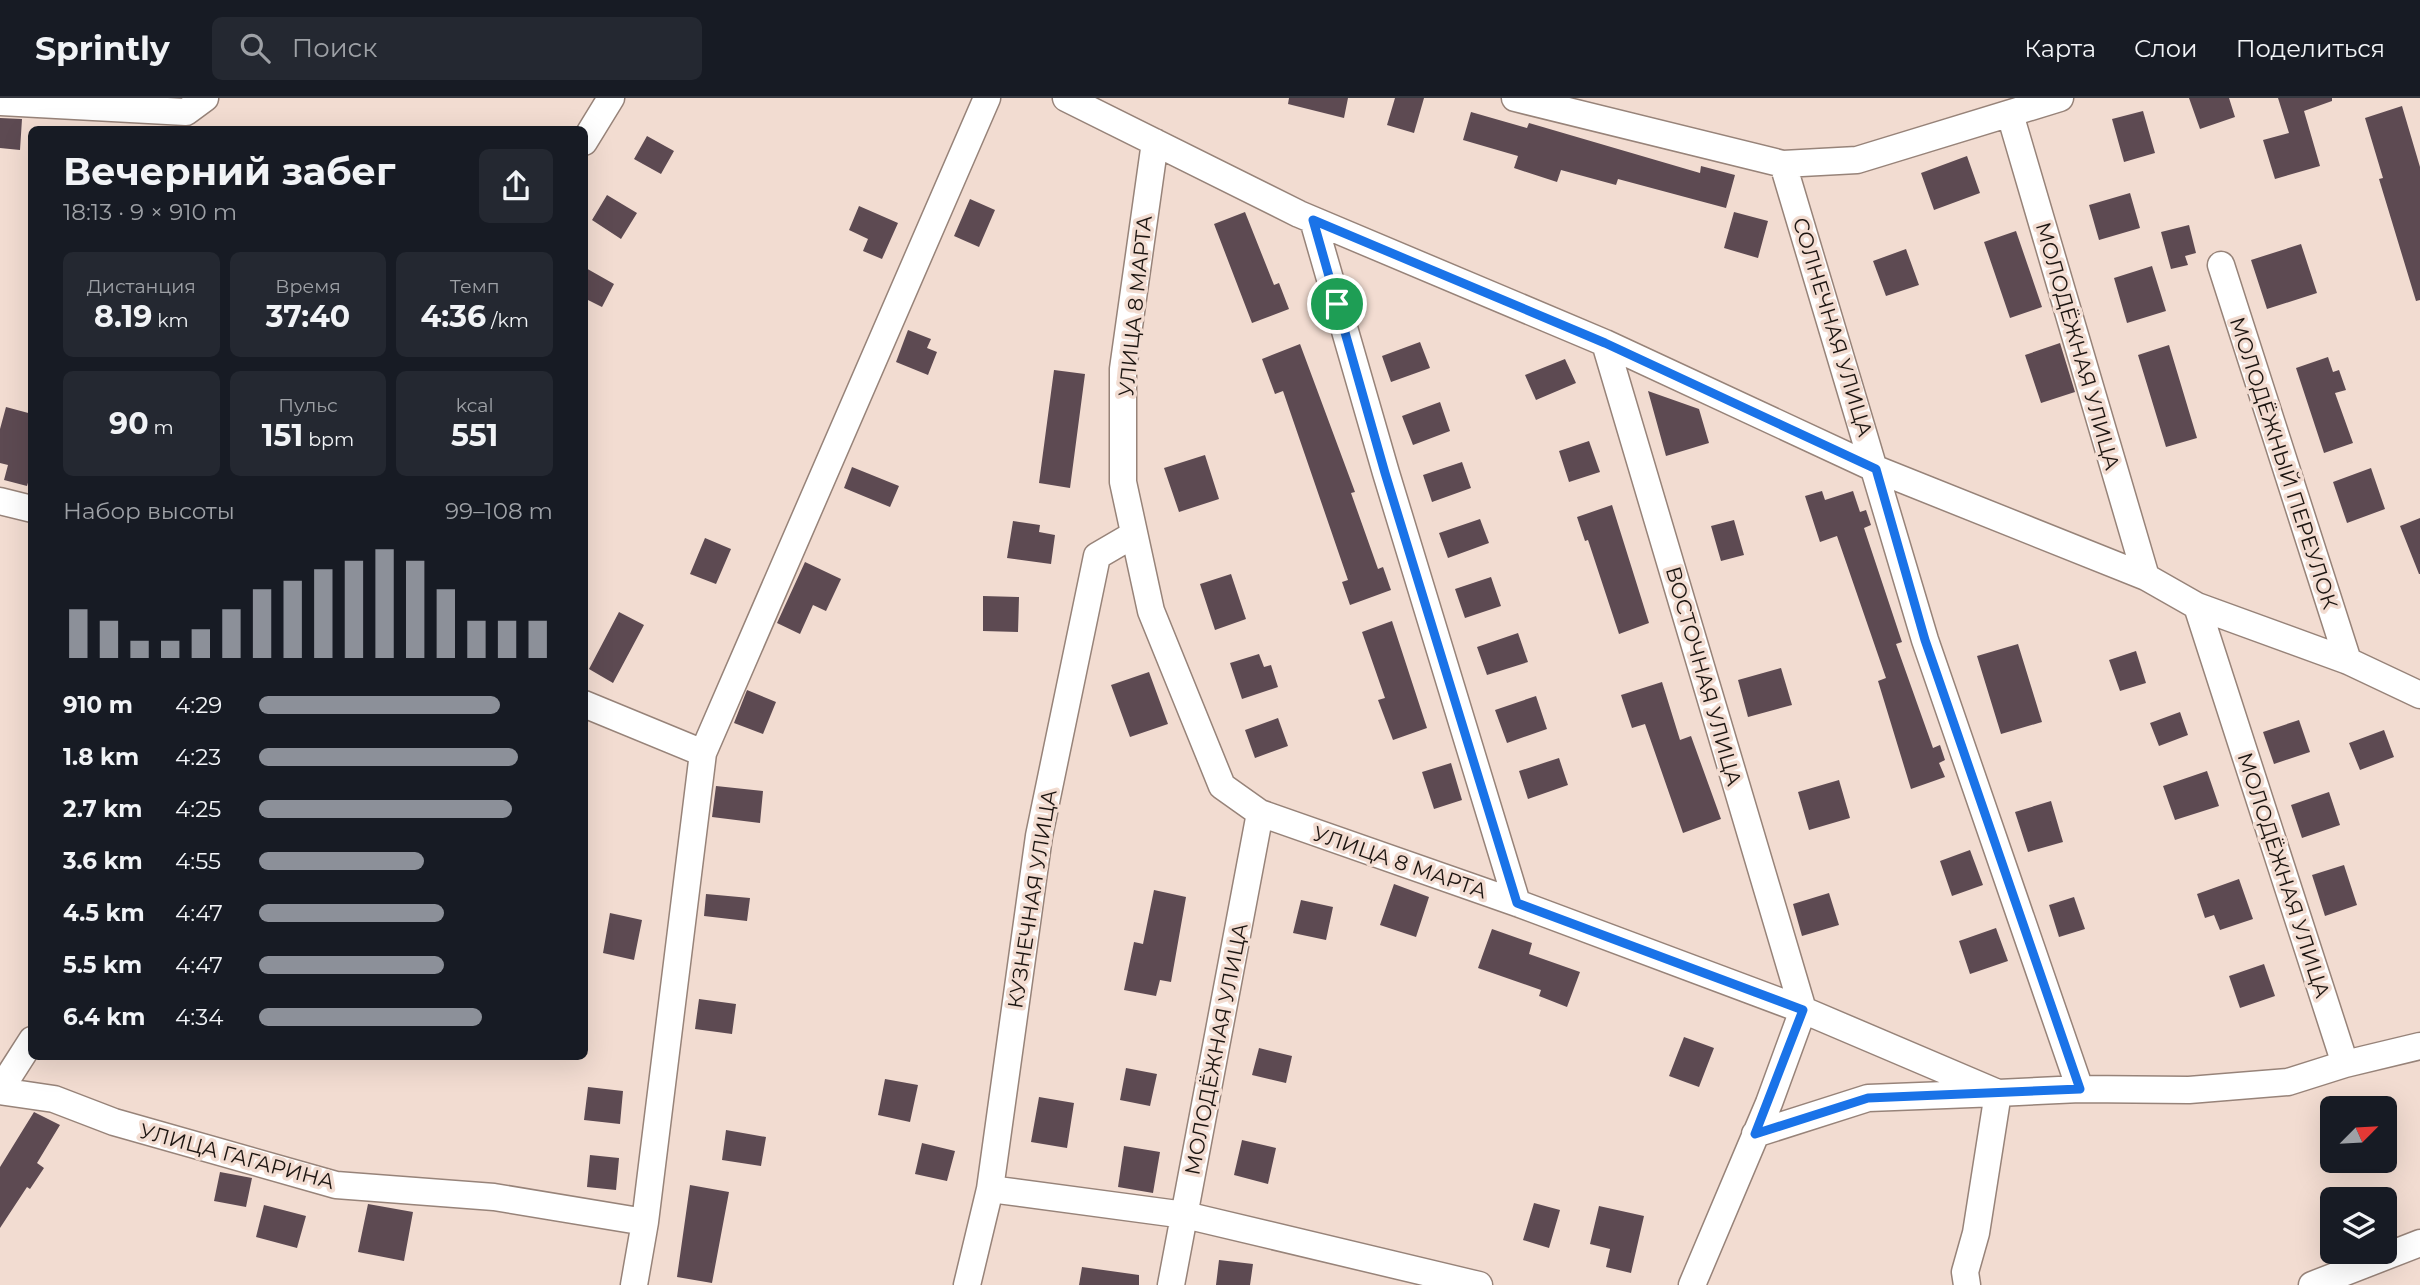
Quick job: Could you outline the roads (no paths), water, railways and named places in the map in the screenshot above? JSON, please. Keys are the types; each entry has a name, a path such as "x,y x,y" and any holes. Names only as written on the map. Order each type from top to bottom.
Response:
{"street":[{"path":"0,102 186,112 205,98"},
{"path":"588,135 611,98"},
{"path":"634,1285 645,1222 702,753 987,98"},
{"path":"1066,98 1313,220 1605,343 1876,469 2146,577 2197,606 2348,661 2420,695"},
{"path":"1515,98 1783,164 1857,160 2060,98"},
{"name":"МОЛОДЁЖНАЯ УЛИЦА","path":"2010,114 2146,577"},
{"name":"УЛИЦА 8 МАРТА","path":"1154,142 1123,369 1123,482 1151,611 1222,786 1260,813 1517,903 1803,1010 1998,1093 2080,1089 2189,1090 2288,1082 2345,1064 2420,1046"},
{"name":"СОЛНЕЧНАЯ УЛИЦА","path":"1783,164 1925,640 2080,1089"},
{"path":"1313,220 1385,473 1517,903"},
{"name":"МОЛОДЁЖНЫЙ ПЕРЕУЛОК","path":"2221,265 2348,661"},
{"name":"ВОСТОЧНАЯ УЛИЦА","path":"1605,343 1803,1010"},
{"path":"0,501 28,508"},
{"name":"КУЗНЕЧНАЯ УЛИЦА","path":"967,1285 990,1189 1039,836 1097,556 1133,535"},
{"name":"МОЛОДЁЖНАЯ УЛИЦА","path":"2197,606 2345,1064"},
{"path":"588,706 702,753"},
{"name":"МОЛОДЁЖНАЯ УЛИЦА","path":"1171,1285 1260,813"},
{"path":"1692,1285 1803,1010"},
{"path":"0,1091 28,1046"},
{"name":"УЛИЦА ГАГАРИНА","path":"0,1091 54,1099 114,1122 336,1185 494,1196 645,1222"},
{"path":"1755,1134 1868,1098 1998,1093 1976,1233 1965,1272 1967,1285"},
{"path":"990,1189 1185,1215 1479,1285"},
{"path":"2312,1285 2420,1243"}]}
